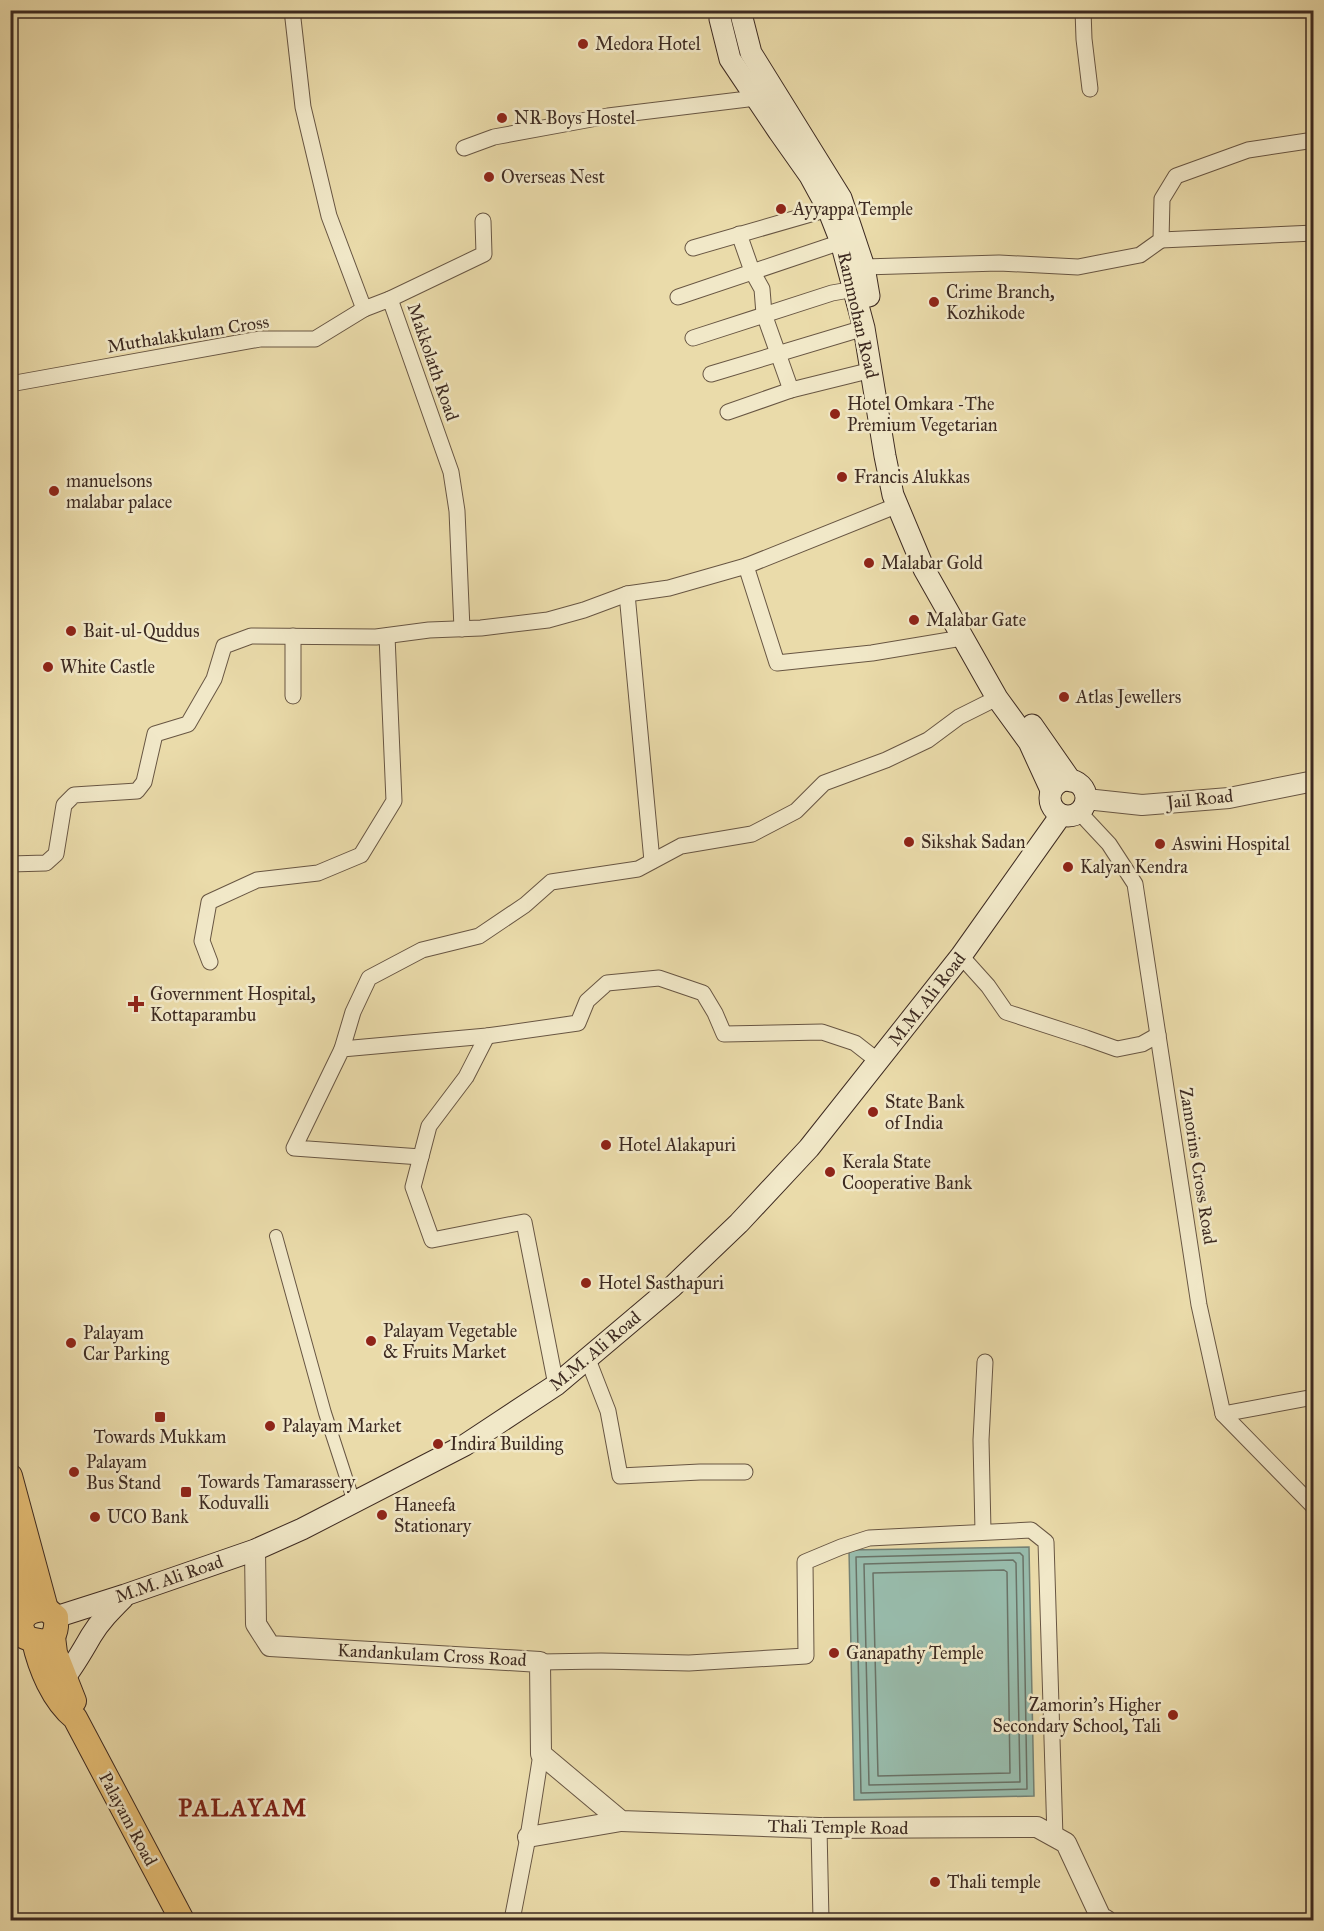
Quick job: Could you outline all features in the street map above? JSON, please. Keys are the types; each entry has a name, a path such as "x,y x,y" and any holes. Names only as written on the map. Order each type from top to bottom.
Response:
{"main road":[{"name":"Rammohan Road","path":"720,10 730,59 810,176 864,267 903,492 933,567 979,645 1071,781"},
{"name":"Rammohan Road","path":"740,10 751,52 841,198 843,235 864,328 893,495 924,569 997,698 1029,742 1051,790"},
{"path":"1071,781 1079,784 1084,791 1076,809 1053,808 1049,799 1051,790 1060,782 1071,781"},
{"name":"M.M. Ali Road","path":"36,1627 255,1550 302,1529 465,1445 556,1385 672,1287 739,1223 809,1148 1076,809"},
{"path":"10,1476 42,1668 57,1698 75,1718"},
{"path":"10,1540 36,1627 55,1653 74,1701 75,1718"},
{"path":"65,1677 81,1656 92,1635 125,1595"},
{"name":"Palayam Road","path":"75,1718 182,1920"}],"street":[{"path":"292,10 303,107 329,216 364,309"},
{"path":"1083,10 1090,88"},
{"path":"464,148 494,137 608,116 756,98"},
{"path":"1161,240 1162,199 1176,176 1248,150 1314,140"},
{"path":"693,248 828,209"},
{"path":"390,298 484,254 483,221"},
{"path":"864,267 999,263 1078,267 1140,255 1161,240 1314,233"},
{"path":"739,234 752,271 762,289 764,314 791,390"},
{"path":"678,297 843,235"},
{"path":"693,338 832,293 855,289"},
{"name":"Makkolath Road","path":"364,309 390,298 451,472 457,511 462,629"},
{"name":"Muthalakkulam Cross","path":"10,384 260,339 315,339 364,309"},
{"path":"711,374 864,328"},
{"path":"728,412 791,390 872,370"},
{"path":"10,864 46,863 56,854 64,805 74,795 137,791 144,782 155,734 188,724 214,679 224,646 250,636 376,637 548,620 627,594 669,588 746,566 898,505"},
{"path":"746,566 777,663 872,653 962,638"},
{"path":"627,594 652,861"},
{"path":"292,636 292,696"},
{"path":"210,962 202,941 209,902 257,880 318,873 362,855 394,801 387,636"},
{"path":"421,1157 294,1148 342,1048 353,1012 369,978 422,950 479,936 525,905 551,882 638,869 681,846 752,834 796,811 824,783 886,760 928,740 959,717 997,698"},
{"name":"Jail Road","path":"1076,809 1229,798 1314,781"},
{"name":"Zamorins Cross Road","path":"1076,809 1109,844 1135,884 1199,1305 1223,1414"},
{"path":"961,956 988,986 1006,1012 1117,1049 1142,1044 1158,1035"},
{"path":"342,1048 488,1036 578,1023 587,1001 607,982 659,978 703,993 715,1012 724,1034 822,1032 855,1043 878,1060"},
{"path":"488,1036 466,1077 429,1126 413,1187 432,1240 524,1222 556,1385"},
{"path":"276,1236 325,1413 354,1502"},
{"path":"587,1357 608,1411 620,1476 745,1472"},
{"path":"983,1531 981,1440 985,1362"},
{"path":"1223,1414 1314,1396"},
{"path":"1223,1414 1314,1507"},
{"path":"540,1662 689,1663 806,1656 805,1562 870,1538 1031,1530 1046,1542 1055,1837"},
{"name":"Kandankulam Cross Road","path":"255,1550 256,1624 270,1646 540,1662 541,1754 512,1920"},
{"path":"541,1754 621,1821"},
{"name":"Thali Temple Road","path":"528,1837 621,1821 819,1828 1037,1827 1066,1843 1098,1920"},
{"path":"819,1828 821,1920"}],"water":[{"path":"1029,1547 1034,1796 854,1800 849,1550"}],"place":[{"name":"Medora Hotel","path":"583,44"},
{"name":"NR Boys Hostel","path":"502,118"},
{"name":"Overseas Nest","path":"489,177"},
{"name":"Ayyappa Temple","path":"781,209"},
{"name":"Crime Branch, Kozhikode","path":"934,302"},
{"name":"Hotel Omkara -The Premium Vegetarian","path":"835,414"},
{"name":"Francis Alukkas","path":"842,477"},
{"name":"manuelsons malabar palace","path":"54,491"},
{"name":"Malabar Gold","path":"869,563"},
{"name":"Malabar Gate","path":"914,620"},
{"name":"Bait-ul-Quddus","path":"71,631"},
{"name":"White Castle","path":"48,667"},
{"name":"Atlas Jewellers","path":"1064,697"},
{"name":"Sikshak Sadan","path":"909,842"},
{"name":"Aswini Hospital","path":"1160,844"},
{"name":"Kalyan Kendra","path":"1068,867"},
{"name":"Government Hospital, Kottaparambu","path":"136,1004"},
{"name":"State Bank of India","path":"873,1112"},
{"name":"Hotel Alakapuri","path":"606,1145"},
{"name":"Kerala State Cooperative Bank","path":"830,1172"},
{"name":"Hotel Sasthapuri","path":"586,1283"},
{"name":"Palayam Vegetable & Fruits Market","path":"371,1341"},
{"name":"Palayam Car Parking","path":"71,1343"},
{"name":"Towards Mukkam","path":"160,1417"},
{"name":"Palayam Market","path":"270,1426"},
{"name":"Indira Building","path":"438,1444"},
{"name":"Palayam Bus Stand","path":"74,1472"},
{"name":"Towards Tamarassery Koduvalli","path":"186,1492"},
{"name":"Haneefa Stationary","path":"382,1515"},
{"name":"UCO Bank","path":"95,1517"},
{"name":"Ganapathy Temple","path":"834,1653"},
{"name":"Zamorin's Higher Secondary School, Tali","path":"1173,1715"},
{"name":"Thali temple","path":"935,1882"}],"district":[{"name":"PALAYAM","path":"243,1808"}]}
